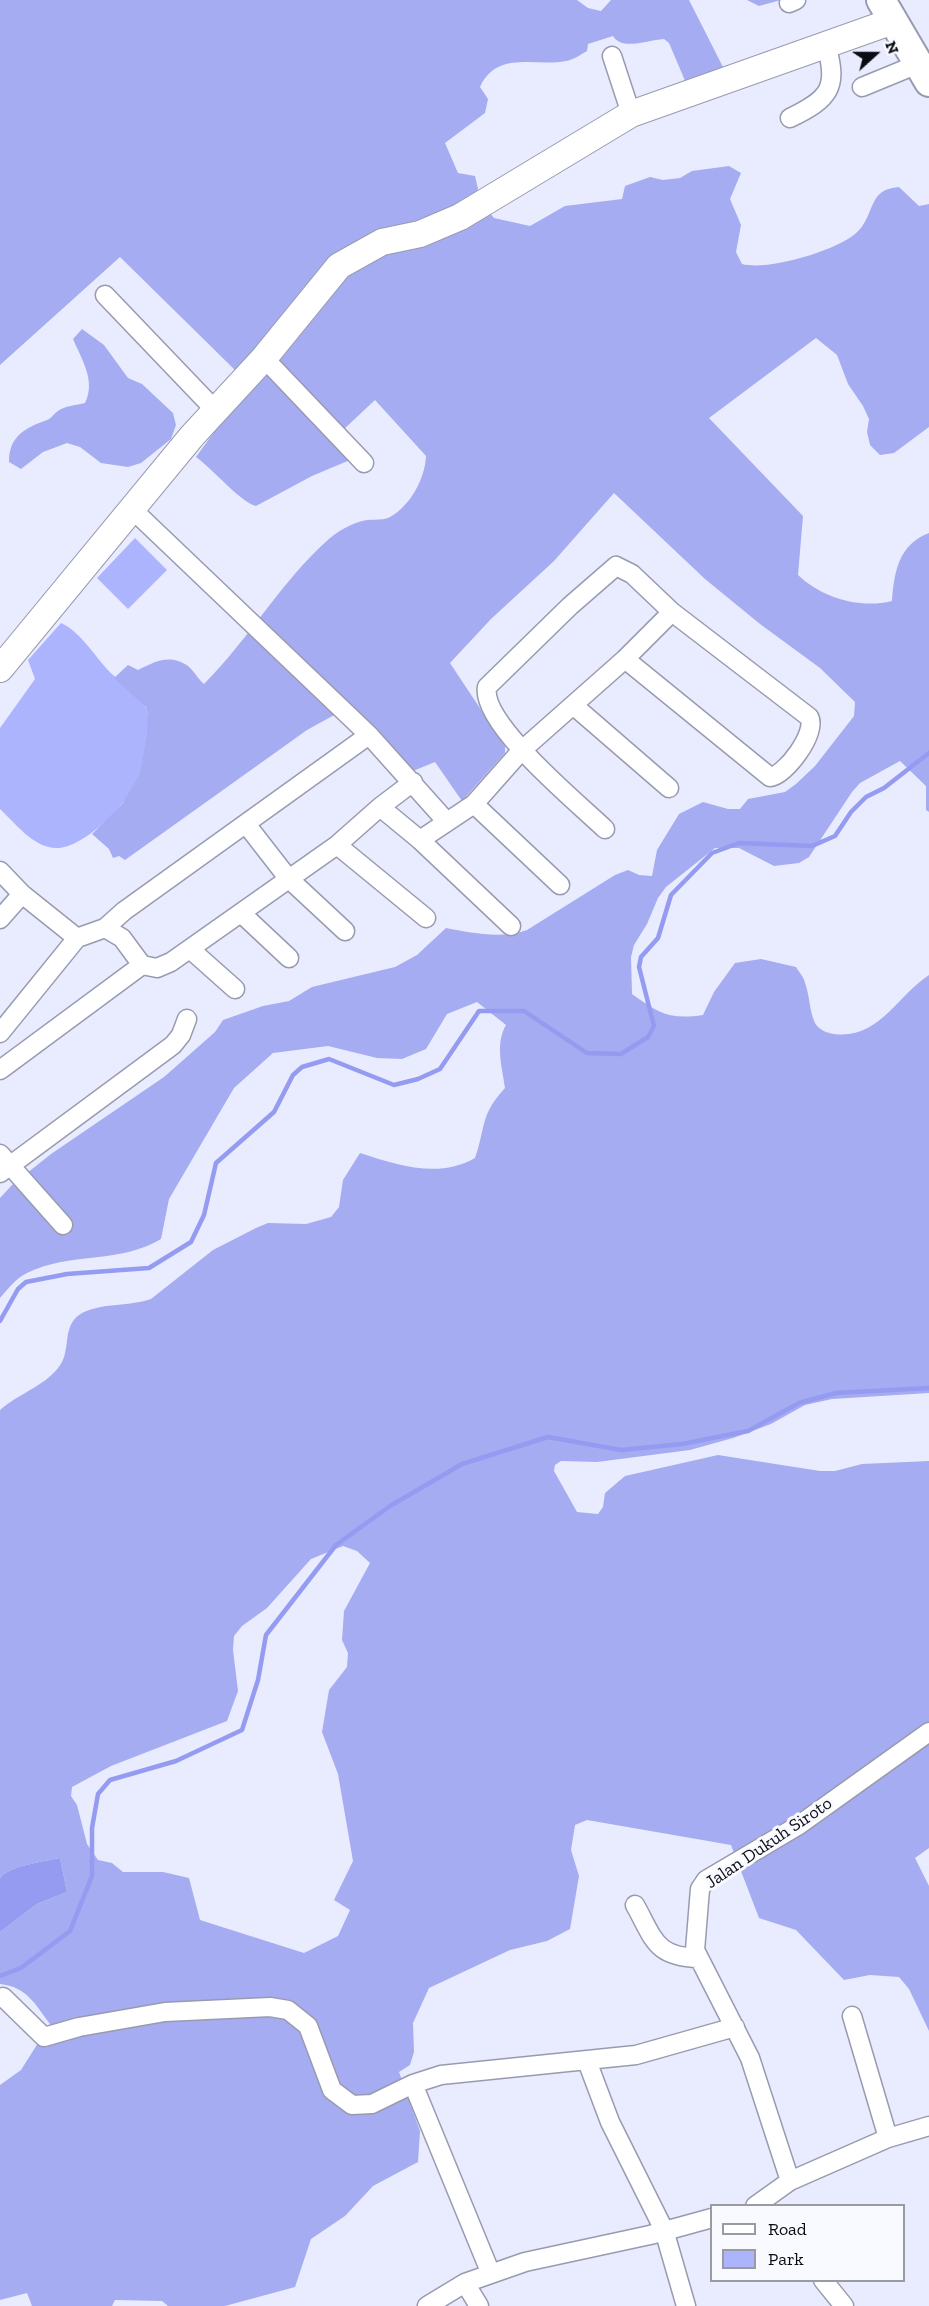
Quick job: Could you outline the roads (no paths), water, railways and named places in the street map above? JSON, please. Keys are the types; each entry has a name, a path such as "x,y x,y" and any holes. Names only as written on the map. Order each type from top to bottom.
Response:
{"main road":[{"path":"887,10 923,73"}],"street":[{"path":"0,669 132,508 264,358 339,266 382,242 420,234 469,213 518,180 631,114 826,45 887,10"},
{"path":"790,118 810,108 830,90 833,67 826,45"},
{"path":"612,56 631,114"},
{"path":"862,87 923,73"},
{"path":"105,295 216,411"},
{"path":"264,358 364,464"},
{"path":"132,508 369,735 447,822"},
{"path":"605,829 521,751 487,702 487,687 570,606 616,566 632,574 672,612 809,717 812,726 810,735 784,769 770,777 625,659"},
{"path":"420,840 474,804 521,751 625,659 672,612"},
{"path":"573,705 669,788"},
{"path":"0,1033 77,938 105,928 124,911 369,735"},
{"path":"105,928 122,938 142,965 157,968 190,949 337,844 413,782"},
{"path":"474,804 560,885"},
{"path":"380,807 420,840 511,926"},
{"path":"246,824 288,878 345,931"},
{"path":"337,844 426,918"},
{"path":"0,871 22,894 77,938"},
{"path":"0,919 22,894"},
{"path":"241,913 289,958"},
{"path":"190,949 235,989"},
{"path":"0,1070 142,965"},
{"path":"63,1225 3,1164 173,1045 181,1035 187,1019"},
{"name":"Jalan Dukuh Siroto","path":"790,2181 750,2058 695,1950 700,1889 706,1880 799,1825 929,1732"},
{"path":"635,1905 658,1946 671,1955 699,1958"},
{"path":"3,1997 44,2037 79,2027 165,2012 270,2007 288,2010 308,2025 332,2090 352,2105 372,2104 413,2084 441,2075 636,2055 735,2027"},
{"path":"852,2016 888,2138"},
{"path":"587,2061 610,2122 664,2230 686,2306"},
{"path":"413,2084 491,2274"},
{"path":"760,2204 790,2181 888,2138 929,2126"},
{"path":"427,2306 465,2283 525,2262 710,2218"},
{"path":"825,2282 844,2306"},
{"path":"465,2283 479,2306"}],"waterway":[{"path":"0,1321 18,1289 26,1282 67,1274 149,1268 191,1242 204,1215 216,1163 274,1112 293,1075 302,1067 329,1059 394,1085 418,1079 440,1069 479,1011 524,1011 587,1053 621,1054 648,1037 654,1026 639,967 641,957 658,938 671,895 712,853 739,843 812,846 835,836 851,812 866,797 884,788 929,753"},
{"path":"0,1976 21,1968 70,1931 92,1876 92,1828 98,1794 110,1780 176,1761 242,1730 258,1680 266,1635 336,1545 390,1506 462,1464 548,1437 621,1450 682,1444 748,1431 799,1403 836,1393 929,1388"}]}
